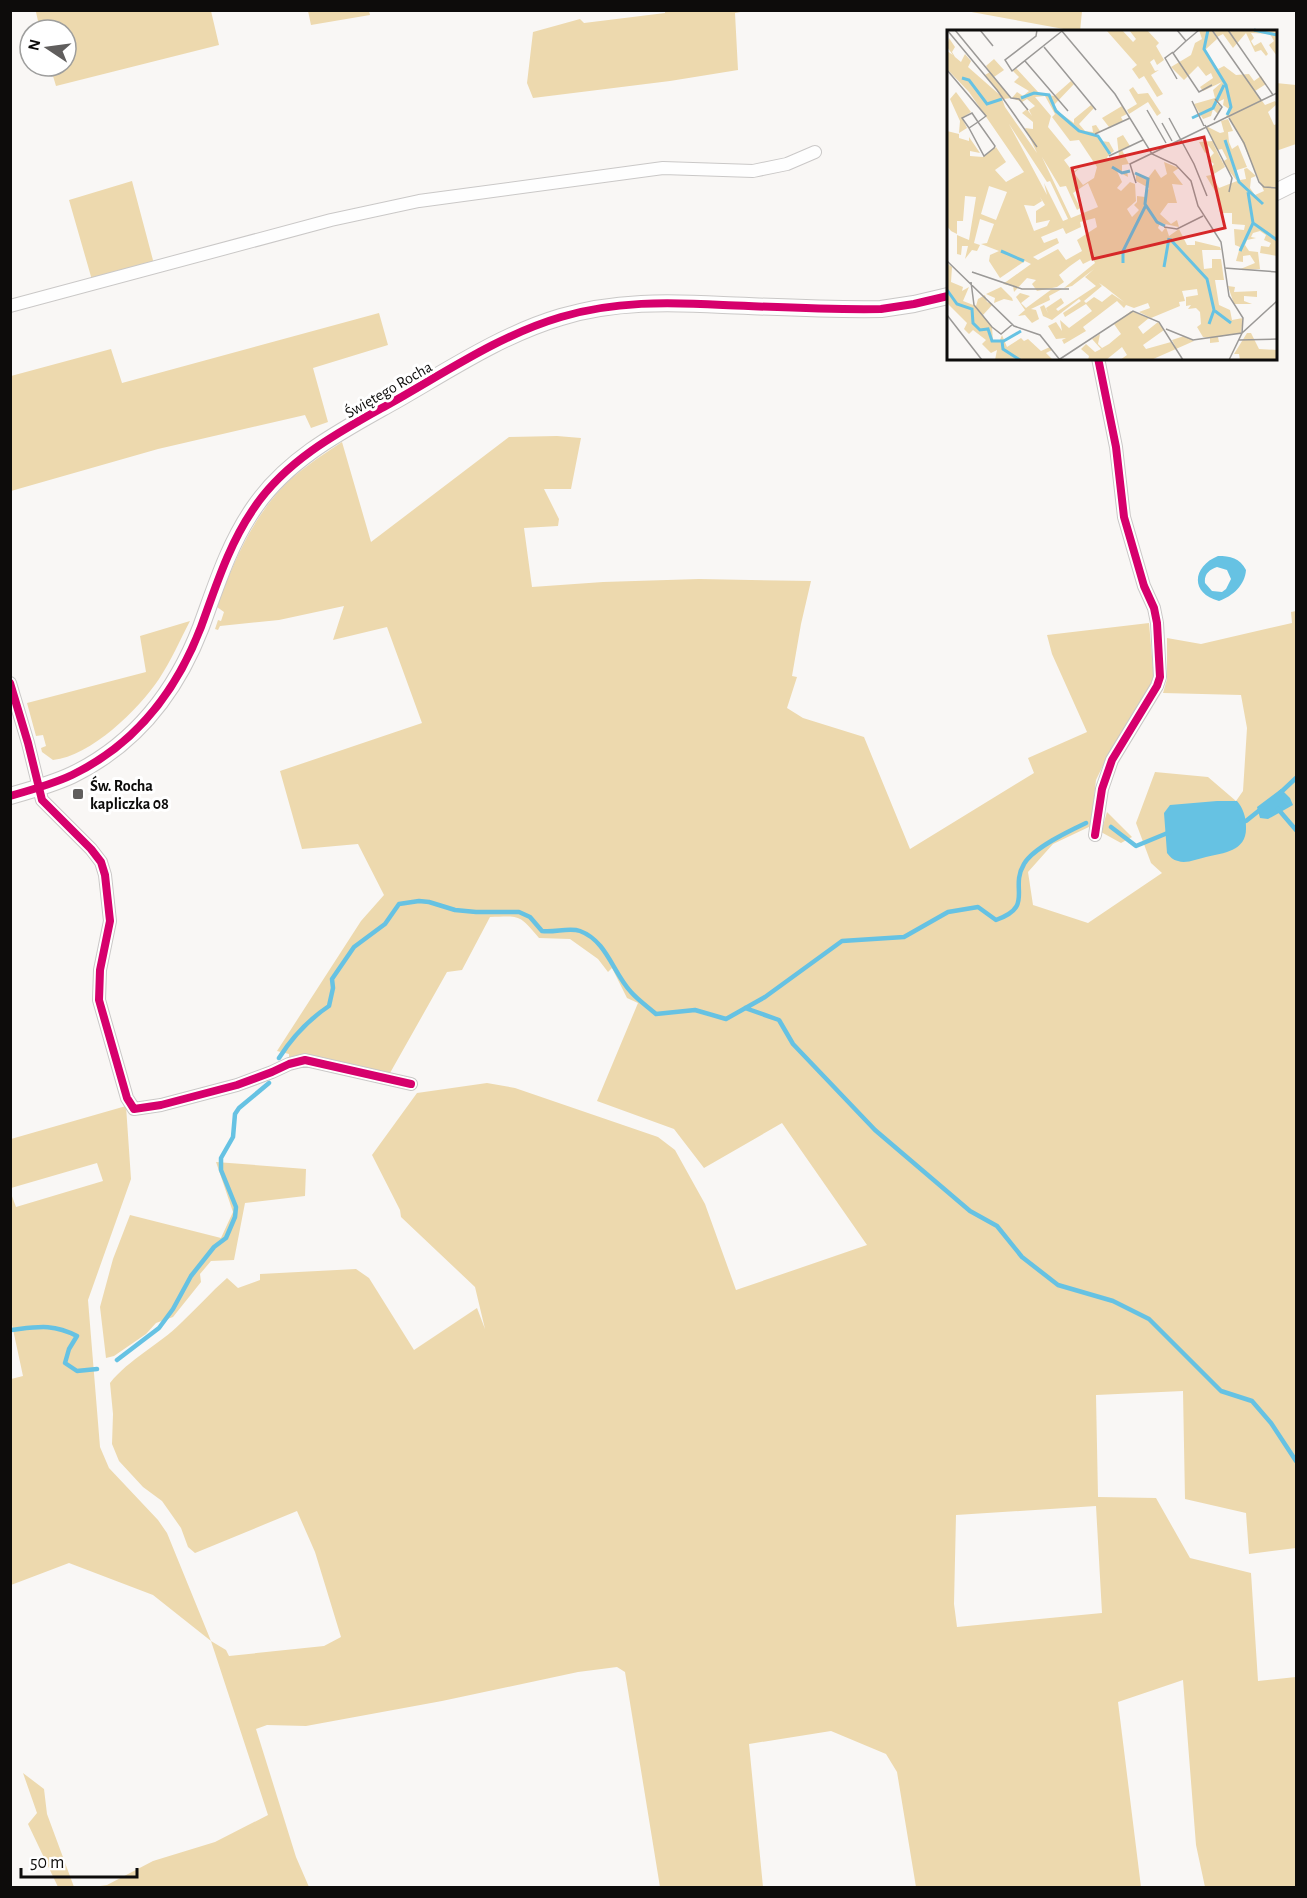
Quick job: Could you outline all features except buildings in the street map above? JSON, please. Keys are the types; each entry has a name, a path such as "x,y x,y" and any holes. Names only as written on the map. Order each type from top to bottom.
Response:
{"street":[{"path":"10,306 331,220 419,201 663,168 753,171 787,164 815,152"},
{"path":"1277,191 1296,182"},
{"name":"Świętego Rocha","path":"10,796 70,776 95,763 138,730 153,714 178,677 190,654 229,552 241,528 270,488 314,449 515,333 562,316 614,305 698,304 848,310 881,309 947,296"},
{"path":"1095,835 1102,789 1112,760 1157,686 1160,677 1157,623 1124,517 1116,447 1098,360"},
{"path":"10,683 42,800 50,811 91,849 103,868 110,921 100,970 99,1000 127,1098 134,1109 161,1105 237,1085 305,1060 411,1084"}],"shaded area":[{"path":"211,11 219,45 56,86 54,78 78,78 78,18 37,18 36,12"},
{"path":"308,11 369,11 370,15 311,25"},
{"path":"665,11 746,11 735,13 738,70 533,98 527,83 533,32 580,19 584,23 665,13"},
{"path":"966,11 1082,11 1080,30 1069,30"},
{"path":"1277,83 1296,85 1296,144 1277,151"},
{"path":"132,181 154,264 92,280 69,200"},
{"path":"379,313 388,345 313,368 328,422 311,428 305,415 158,449 11,491 11,376 111,349 122,383"},
{"path":"509,437 581,438 571,489 544,489 559,519 558,526 524,528 532,587 699,579 811,581 792,676 797,677 787,708 803,718 864,737 910,849 1034,773 1028,758 1087,732 1052,654 1047,635 1149,623 1154,679 1110,751 1096,780 1091,826 1053,844 1028,872 1033,905 1088,923 1162,873 1151,863 1136,823 1155,772 1208,777 1236,801 1243,791 1247,728 1241,695 1163,693 1167,679 1167,638 1201,644 1292,623 1291,612 1296,611 1296,1548 1249,1554 1246,1513 1185,1499 1183,1391 1096,1395 1098,1497 1156,1498 1190,1558 1251,1573 1258,1681 1296,1677 1296,1887 1205,1887 1196,1845 1183,1680 1118,1702 1141,1887 916,1887 897,1772 886,1754 831,1731 749,1744 763,1887 660,1887 625,1672 617,1667 578,1672 442,1701 306,1726 267,1725 256,1729 296,1857 309,1887 93,1887 107,1885 153,1861 215,1842 268,1815 211,1641 226,1650 229,1656 324,1646 341,1637 315,1552 297,1511 195,1553 188,1547 181,1528 162,1501 143,1487 119,1461 112,1444 113,1414 110,1383 118,1374 172,1331 227,1278 238,1288 260,1280 260,1274 356,1269 369,1278 414,1350 477,1308 485,1329 475,1287 401,1217 400,1210 372,1155 417,1093 487,1083 515,1088 658,1137 675,1150 705,1204 736,1290 867,1245 782,1123 704,1168 674,1129 597,1101 638,1003 627,998 612,968 608,972 598,959 570,939 539,938 527,924 518,918 490,917 462,970 447,972 390,1073 316,1057 289,1058 289,1054 277,1051 361,921 384,895 358,844 302,849 280,771 422,723 387,627 333,640 344,606 279,620 220,626 218,630 215,629 224,612 217,607 236,560 251,530 280,490 302,470 342,442 371,542","holes":["1096,1506 1102,1613 957,1627 954,1604 956,1515"]},
{"path":"190,621 159,679 139,704 112,730 98,741 68,757 53,760 42,752 41,748 46,746 43,735 36,736 27,703 146,672 140,636"},
{"path":"1107,812 1132,837 1121,843 1101,832"},
{"path":"126,1106 131,1179 88,1300 100,1447 109,1468 158,1520 167,1533 211,1641 153,1595 69,1563 11,1585 11,1379 23,1376 11,1320 10,1191 16,1207 103,1181 97,1163 11,1188 11,1139"},
{"path":"216,1162 306,1169 305,1196 245,1203 234,1260 211,1261 200,1274 201,1282 173,1317 156,1323 146,1334 114,1356 106,1358 100,1307 113,1259 130,1215 221,1238 233,1212"},
{"path":"23,1773 44,1789 47,1814 74,1887 58,1887 28,1824 37,1813"}],"water":[{"path":"1218,556 1231,557 1238,560 1246,570 1237,589 1219,601 1209,597 1199,586 1199,573 1210,560","holes":["1217,567 1227,570 1231,579 1226,589 1222,592 1212,591 1205,583 1205,577"]},
{"path":"1281,789 1293,805 1268,819 1260,818 1257,807"},
{"path":"1237,801 1239,804 1246,823 1243,841 1239,846 1227,852 1192,861 1176,861 1167,853 1164,813 1170,805"}],"waterway":[{"path":"1279,794 1296,778"},
{"path":"1241,821 1246,821 1261,809"},
{"path":"1278,809 1296,830"},
{"path":"279,1058 301,1029 329,1006 333,988 332,979 354,947 385,924 399,904 419,901 455,910 519,912 530,917 542,931 580,931 597,942 631,992 656,1014 695,1010 726,1019 765,997 842,941 904,937 948,912 978,907 996,920 1008,915 1018,903 1020,873 1029,858 1052,840 1086,823"},
{"path":"1111,827 1136,846 1170,832"},
{"path":"745,1008 779,1020 793,1044 875,1130 970,1211 997,1226 1022,1257 1058,1285 1113,1301 1149,1319 1221,1391 1252,1401 1271,1423 1296,1461"},
{"path":"117,1360 159,1328 173,1309 191,1276 214,1247 226,1238 235,1217 236,1207 221,1170 221,1158 233,1137 235,1114 269,1083"},
{"path":"10,1330 44,1327 60,1329 77,1336 69,1349 65,1363 77,1371 97,1369"}],"cycle path":[{"path":"10,796 42,787 72,775 95,762 116,748 151,714 166,694 191,651 237,536 254,508 282,475 334,436 474,355 516,334 561,317 621,305 682,303 821,309 881,309 947,296"},
{"path":"1095,835 1102,789 1112,760 1157,686 1160,677 1157,623 1124,517 1116,447 1098,360"},
{"path":"10,683 42,800 91,849 101,862 105,875 110,921 100,970 99,1000 127,1098 134,1109 161,1105 237,1085 305,1060 411,1084"}],"place":[{"name":"Św. Rocha kapliczka 08","path":"78,794"}]}
